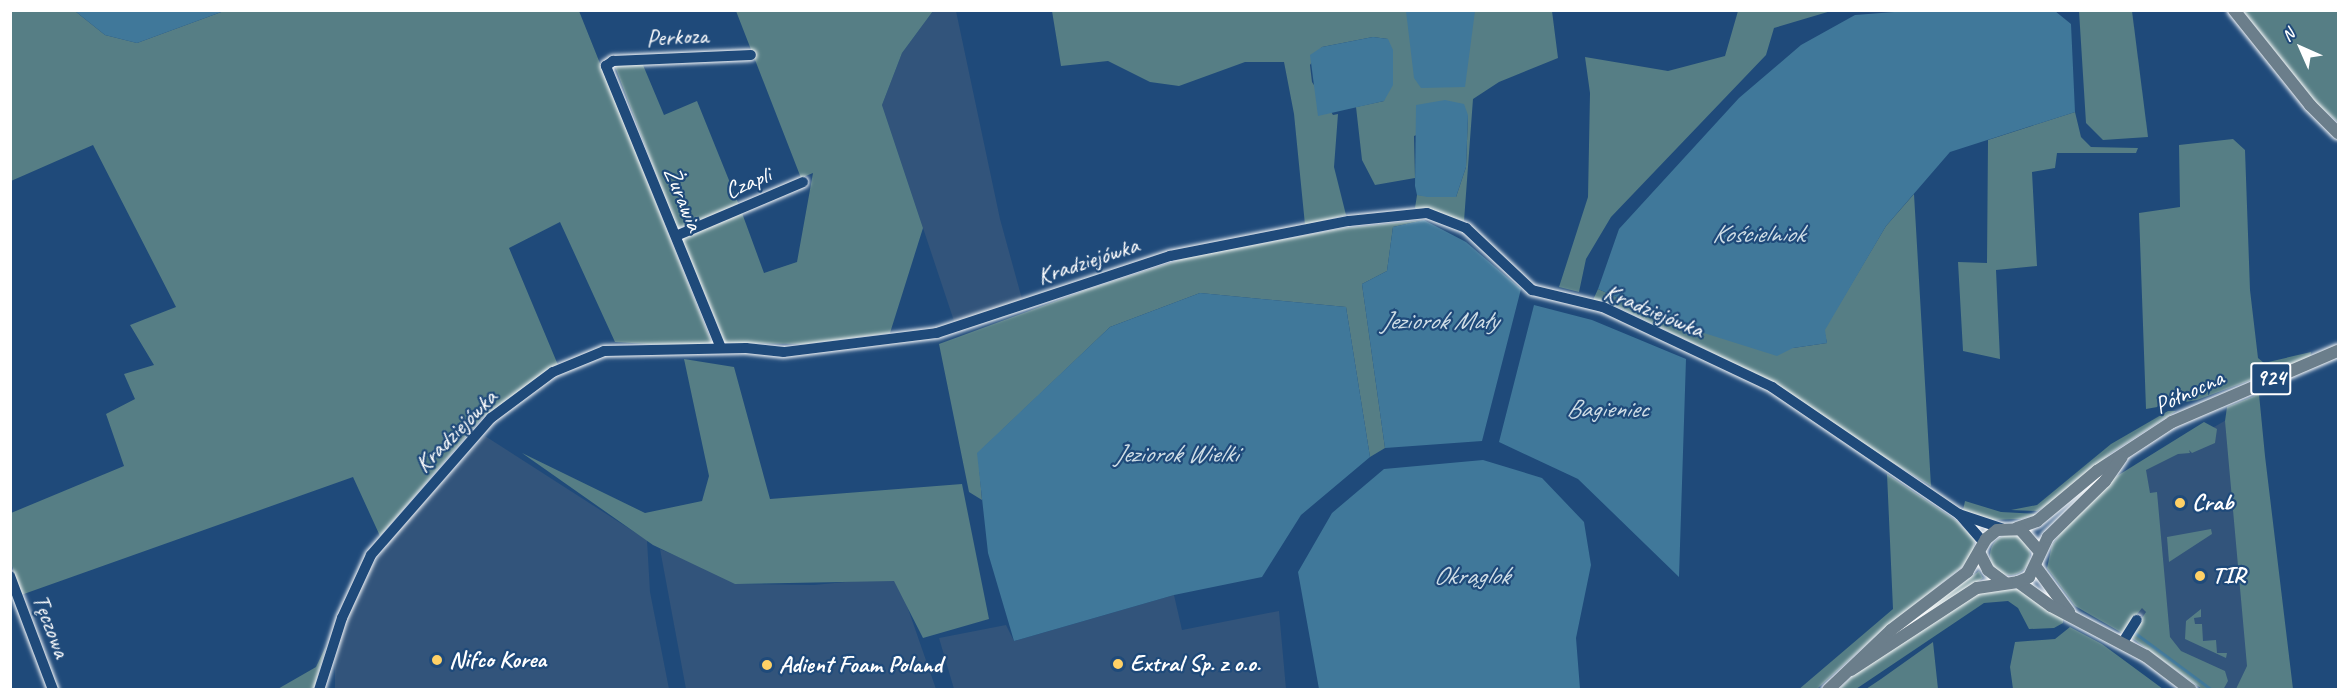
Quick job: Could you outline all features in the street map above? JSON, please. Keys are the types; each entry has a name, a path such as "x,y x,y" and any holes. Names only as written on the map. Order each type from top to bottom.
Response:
{"main road":[{"path":"2234,10 2296,88 2338,133"},
{"name":"Północna","path":"2017,528 2037,521 2127,450 2206,405 2338,351"},
{"name":"Północna","path":"2040,552 2051,533 2105,481 2127,450"},
{"path":"1828,690 1891,630 1967,572 1982,549 2001,528"},
{"name":"924","path":"2001,528 2017,528"},
{"path":"2017,528 2033,539 2040,552"},
{"path":"1982,549 1988,570 2005,583"},
{"name":"924","path":"2036,567 2040,552"},
{"path":"1851,670 1971,591 1987,584 2018,582 2036,567 2072,615"},
{"path":"2018,582 2072,615 2123,642 2190,690"}],"street":[{"name":"Perkoza","path":"606,66 613,61 751,55"},
{"name":"Żurawia","path":"606,66 721,348"},
{"name":"Czapli","path":"676,236 803,182"},
{"name":"Kradziejówka","path":"319,690 342,618 371,555 491,418 553,372 604,351 721,348 784,352 937,333 1170,256 1349,221 1427,213 1466,228 1532,290 1603,307 1772,387 1959,514 2001,528"},
{"name":"Kradziejówka","path":"1959,514 1982,549"},
{"name":"Tęczowa","path":"10,576 53,690"},
{"path":"2123,642 2137,620"}],"shaded area":[{"path":"933,11 956,11 1000,219 1022,299 956,327 882,105 902,53"},
{"path":"2228,419 2256,689 2219,689 2132,625 2124,489 2144,467"},
{"path":"485,436 647,540 650,592 669,689 335,690 335,660 348,617 372,566 395,534"},
{"path":"660,549 743,584 814,585 897,577 936,689 686,689"},
{"path":"1174,595 1182,630 1279,611 1286,689 954,689 939,638 1006,625 1014,641"}],"green space":[{"path":"10,11 75,11 105,35 137,43 224,11 579,11 714,348 615,342 560,222 509,248 558,365 483,417 380,536 353,477 21,595 11,563 11,513 124,466 106,414 135,399 124,374 154,365 130,325 176,307 93,145 11,181"},
{"path":"736,11 933,11 902,53 882,105 923,228 890,333 805,344 725,343 682,239 742,213 764,273 797,262 813,173 801,178"},
{"path":"1052,11 1552,11 1558,58 1499,82 1473,99 1464,221 1415,208 1417,195 1456,197 1466,167 1468,115 1414,136 1415,178 1375,185 1362,160 1356,107 1384,101 1388,39 1373,37 1322,47 1310,65 1312,82 1333,115 1338,114 1334,167 1346,215 1305,225 1294,114 1284,62 1245,62 1179,86 1150,82 1108,61 1061,66"},
{"path":"1738,11 1831,11 1774,28 1766,55 1611,217 1586,259 1579,292 1559,287 1588,197 1590,93 1585,57 1668,71 1725,56"},
{"path":"2079,11 2132,11 2148,137 2103,140 2086,123"},
{"path":"2243,11 2338,11 2338,122 2317,104"},
{"path":"614,64 643,65 664,115 697,101 739,205 677,229"},
{"path":"2075,112 2081,137 2091,147 2138,148 2136,153 2057,153 2055,168 2032,172 2037,266 1996,270 2000,359 1963,351 1958,262 1987,263 1988,140"},
{"path":"2233,139 2245,150 2250,290 2258,358 2264,363 2311,352 2310,358 2197,400 2146,409 2139,213 2180,207 2179,145"},
{"path":"1914,194 1931,486 1711,352 1609,303 1593,300 1598,289 1688,328 1793,348 1827,343 1824,330 1886,226"},
{"path":"1424,220 1393,227 1387,271 1362,284 1385,448 1370,457 1346,307 1200,293 1110,327 978,453 982,500 969,492 939,344 1086,290 1188,257 1344,228"},
{"path":"684,359 734,367 770,499 962,484 989,619 923,638 894,581 735,584 653,545 522,453 645,513 702,501 709,476"},
{"path":"2259,394 2293,689 2236,689 2247,666 2225,421 2227,407"},
{"path":"2168,411 2176,411 2111,453 2050,503 2037,511 2011,510 2037,505 2111,444"},
{"path":"2204,422 2217,429 2215,443 2192,453 2189,450 2190,453 2178,454 2146,470 2150,493 2157,492 2170,637 2181,651 2225,671 2228,681 2223,690 2202,689 2132,638 2132,633 2146,612 2142,608 2122,633 2075,606 2047,568 2052,545 2069,522 2117,476"},
{"path":"1887,474 1957,521 1975,540 1973,551 1962,567 1883,629 1817,689 1798,690 1893,609"},
{"path":"1965,501 2001,512 2038,514 2021,519 1992,520 1963,510"},
{"path":"2211,529 2212,534 2169,562 2167,537"},
{"path":"2010,535 2024,541 2030,555 2024,569 2010,575 1996,569 1990,555 1996,541"},
{"path":"1979,571 1983,578 1879,648 1894,634"},
{"path":"2024,589 2063,618 2063,623 2054,628 2029,629 2018,608 2008,601 1984,603 1856,689 1838,690 1858,671 1985,590"},
{"path":"2201,609 2201,617 2194,618 2195,624 2202,624 2203,641 2216,640 2217,653 2227,653 2226,658 2185,639 2186,621"},
{"path":"2070,627 2102,644 2163,689 2013,689 2010,667 2015,642 2055,639"},
{"path":"1933,642 1938,689 1866,689 1881,679"},
{"path":"326,646 314,689 276,690 316,667"}],"water":[{"path":"75,11 224,11 137,43 105,35"},
{"path":"1406,11 1475,11 1465,87 1421,88 1414,78"},
{"name":"Kościelniok","path":"1907,11 2055,11 2071,24 2075,112 1950,152 1886,226 1825,330 1827,343 1793,348 1777,356 1688,328 1598,289 1619,229 1739,98 1801,45 1855,15"},
{"path":"1373,37 1388,39 1393,50 1393,85 1384,101 1318,116 1310,55 1322,47"},
{"path":"1445,100 1464,104 1468,115 1466,167 1456,197 1417,195 1415,186 1416,105"},
{"name":"Jeziorok Mały","path":"1424,220 1466,242 1521,289 1482,441 1385,448 1362,284 1387,271 1393,227"},
{"name":"Jeziorok Wielki","path":"1200,293 1346,307 1370,457 1301,515 1262,577 1174,595 1014,641 988,553 977,453 1110,327"},
{"name":"Bagieniec","path":"1534,305 1592,320 1686,359 1679,577 1578,479 1499,442"},
{"name":"Okrąglok","path":"1483,460 1542,478 1584,522 1591,565 1576,638 1580,689 1319,689 1298,572 1332,513 1384,469"}],"waterway":[{"path":"2135,633 2212,690"}],"place":[{"name":"Crab","path":"2180,503"},
{"name":"TIR","path":"2200,576"},
{"name":"Nifco Korea","path":"437,660"},
{"name":"Extral Sp. z o.o.","path":"1118,664"},
{"name":"Adient Foam Poland","path":"767,665"}]}
